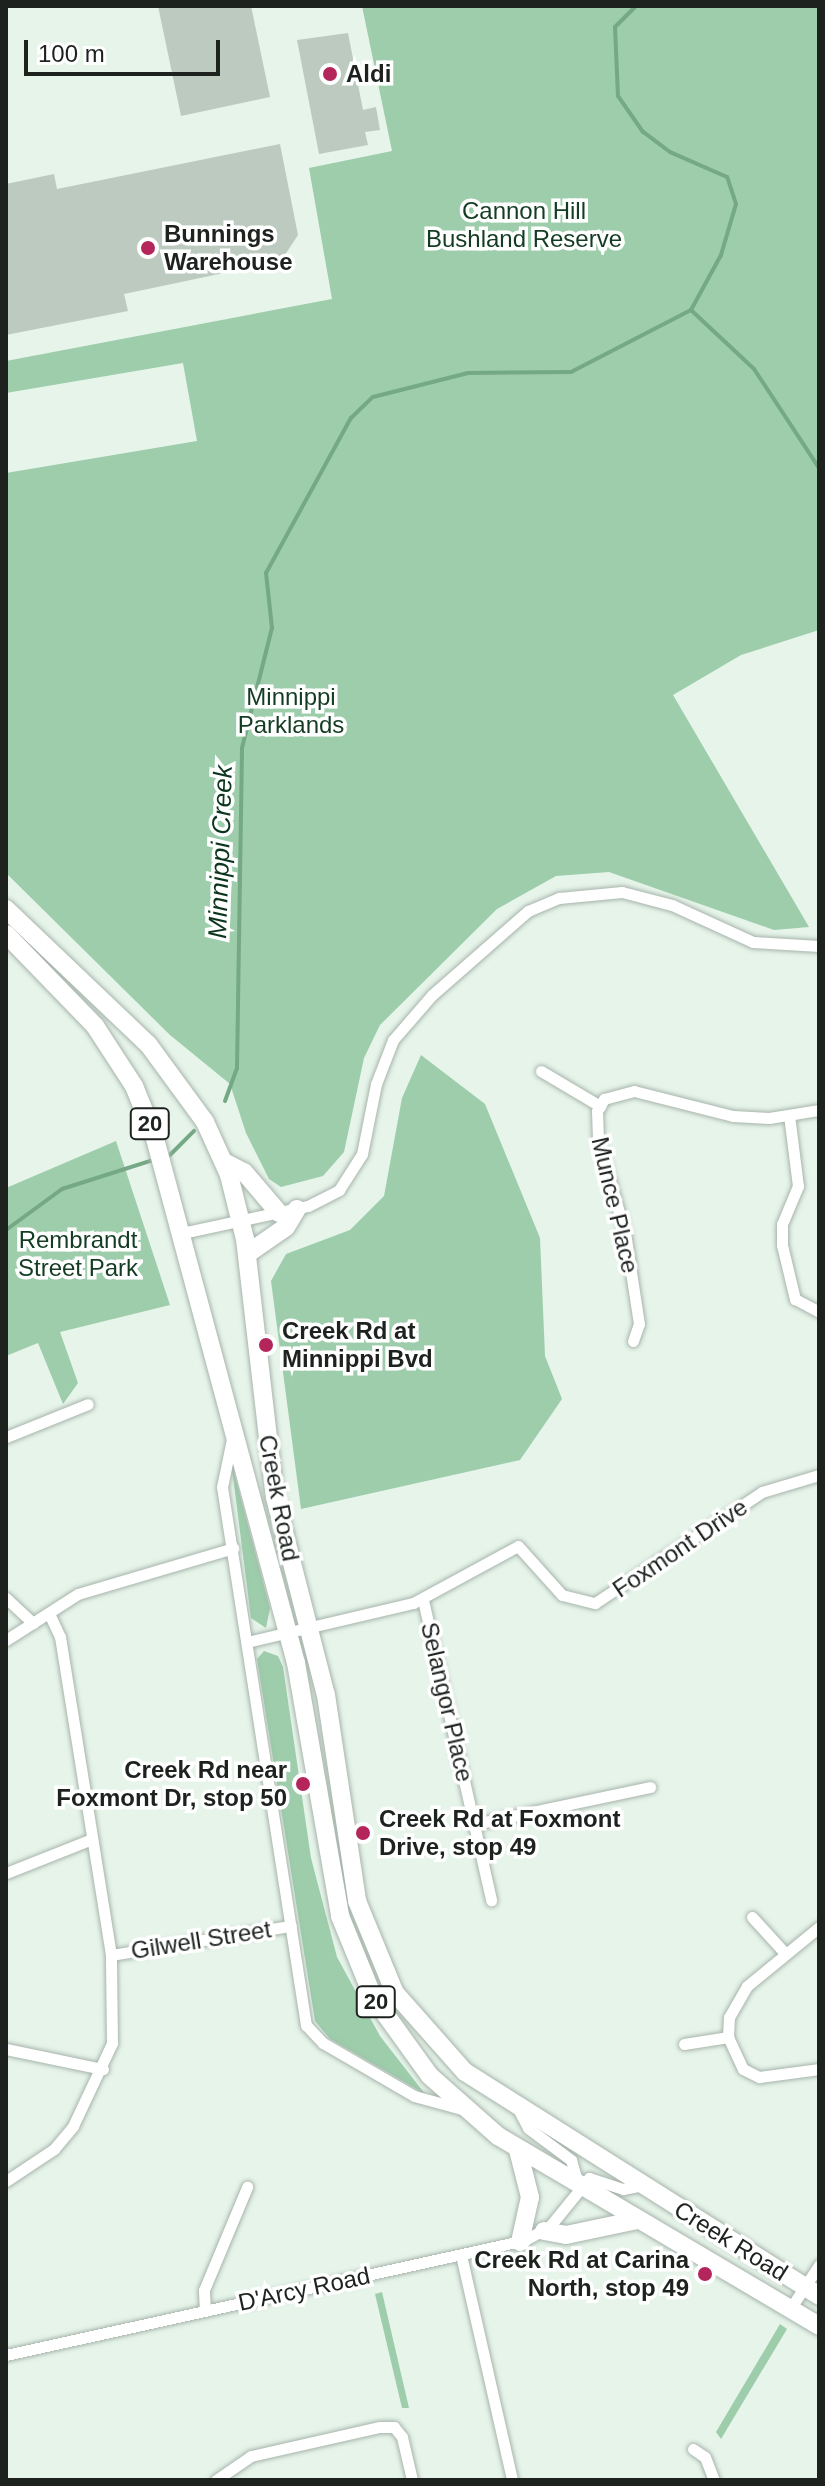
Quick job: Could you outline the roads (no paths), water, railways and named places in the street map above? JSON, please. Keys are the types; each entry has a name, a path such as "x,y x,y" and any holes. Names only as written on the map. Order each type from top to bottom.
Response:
{"main road":[{"name":"Creek Road","path":"6,909 137,1032 189,1098 224,1162 241,1220 247,1254 270,1471 337,1754 357,1901 374,1953 402,2005 435,2045 516,2106 811,2292"},
{"name":"Creek Road","path":"6,934 80,1009 116,1056 149,1122 182,1233 289,1636 333,1888 354,1956 399,2038 466,2110 518,2150 819,2326"},
{"path":"116,1056 129,1049 137,1032"},
{"path":"224,1162 244,1172 288,1211 286,1227 247,1254"},
{"path":"518,2150 530,2197 520,2242"},
{"path":"544,2231 566,2235 637,2220"}],"street":[{"path":"182,1233 288,1211 332,1195 358,1165 382,1064 409,1017 528,911 559,898 622,892 672,905 769,947 819,946"},
{"path":"541,1071 600,1106"},
{"name":"Munce Place","path":"633,1341 639,1324 625,1233 601,1160 600,1106 615,1093 634,1091 733,1116 789,1115 819,1110"},
{"path":"789,1115 798,1186 782,1224 782,1245 795,1299 819,1312"},
{"path":"6,1437 88,1404"},
{"name":"Creek Road","path":"234,1432 222,1468 291,1926 311,2032 430,2104 466,2110"},
{"name":"Foxmont Drive","path":"247,1642 289,1636 309,1627 423,1600 518,1546 562,1595 595,1603 762,1492 819,1475"},
{"path":"6,1640 78,1594 233,1548"},
{"path":"6,1598 33,1623"},
{"name":"Selangor Place","path":"423,1600 491,1900"},
{"path":"6,2181 54,2149 91,2098 112,2043 111,1955 60,1637 49,1613"},
{"path":"475,1824 650,1787"},
{"path":"6,1873 92,1839"},
{"path":"752,1917 784,1952"},
{"name":"Gilwell Street","path":"111,1955 291,1926"},
{"path":"819,1927 784,1952 735,2003 728,2037 743,2069 759,2077 819,2069"},
{"path":"684,2044 728,2037"},
{"path":"6,2049 103,2069"},
{"name":"Creek Road","path":"516,2106 528,2128 571,2160 578,2185 592,2178 623,2189 644,2185"},
{"name":"D'Arcy Road","path":"6,2355 520,2242 544,2231 578,2185"},
{"path":"205,2311 204,2290 247,2187"},
{"path":"461,2255 512,2480"},
{"path":"790,2309 811,2292 819,2265"},
{"path":"216,2480 251,2456 380,2427 394,2427 402,2437 412,2480"},
{"path":"693,2449 705,2457 714,2480"}],"waterway":[{"name":"Minnippi Creek","path":"225,1101 237,1068 242,748 272,628 266,573 351,418 373,397 468,373 571,372 691,310 721,255 736,204 727,177 670,152 643,132 618,96 615,27 636,6"},
{"path":"691,310 754,369 819,468"},
{"name":"Minnippi Creek","path":"170,1155 194,1131"},
{"name":"Minnippi Creek","path":"6,1230 62,1189 153,1160"}],"place":[{"name":"Aldi","path":"330,74"},
{"name":"Bunnings Warehouse","path":"148,248"},
{"name":"Creek Rd at Minnippi Bvd","path":"266,1345"},
{"name":"Creek Rd near Foxmont Dr, stop 50","path":"303,1784"},
{"name":"Creek Rd at Foxmont Drive, stop 49","path":"363,1833"},
{"name":"Creek Rd at Carina North, stop 49","path":"705,2274"}],"park label":[{"name":"Cannon Hill Bushland Reserve","path":"524,225"},
{"name":"Minnippi Parklands","path":"291,711"},
{"name":"Rembrandt Street Park","path":"78,1254"}]}
